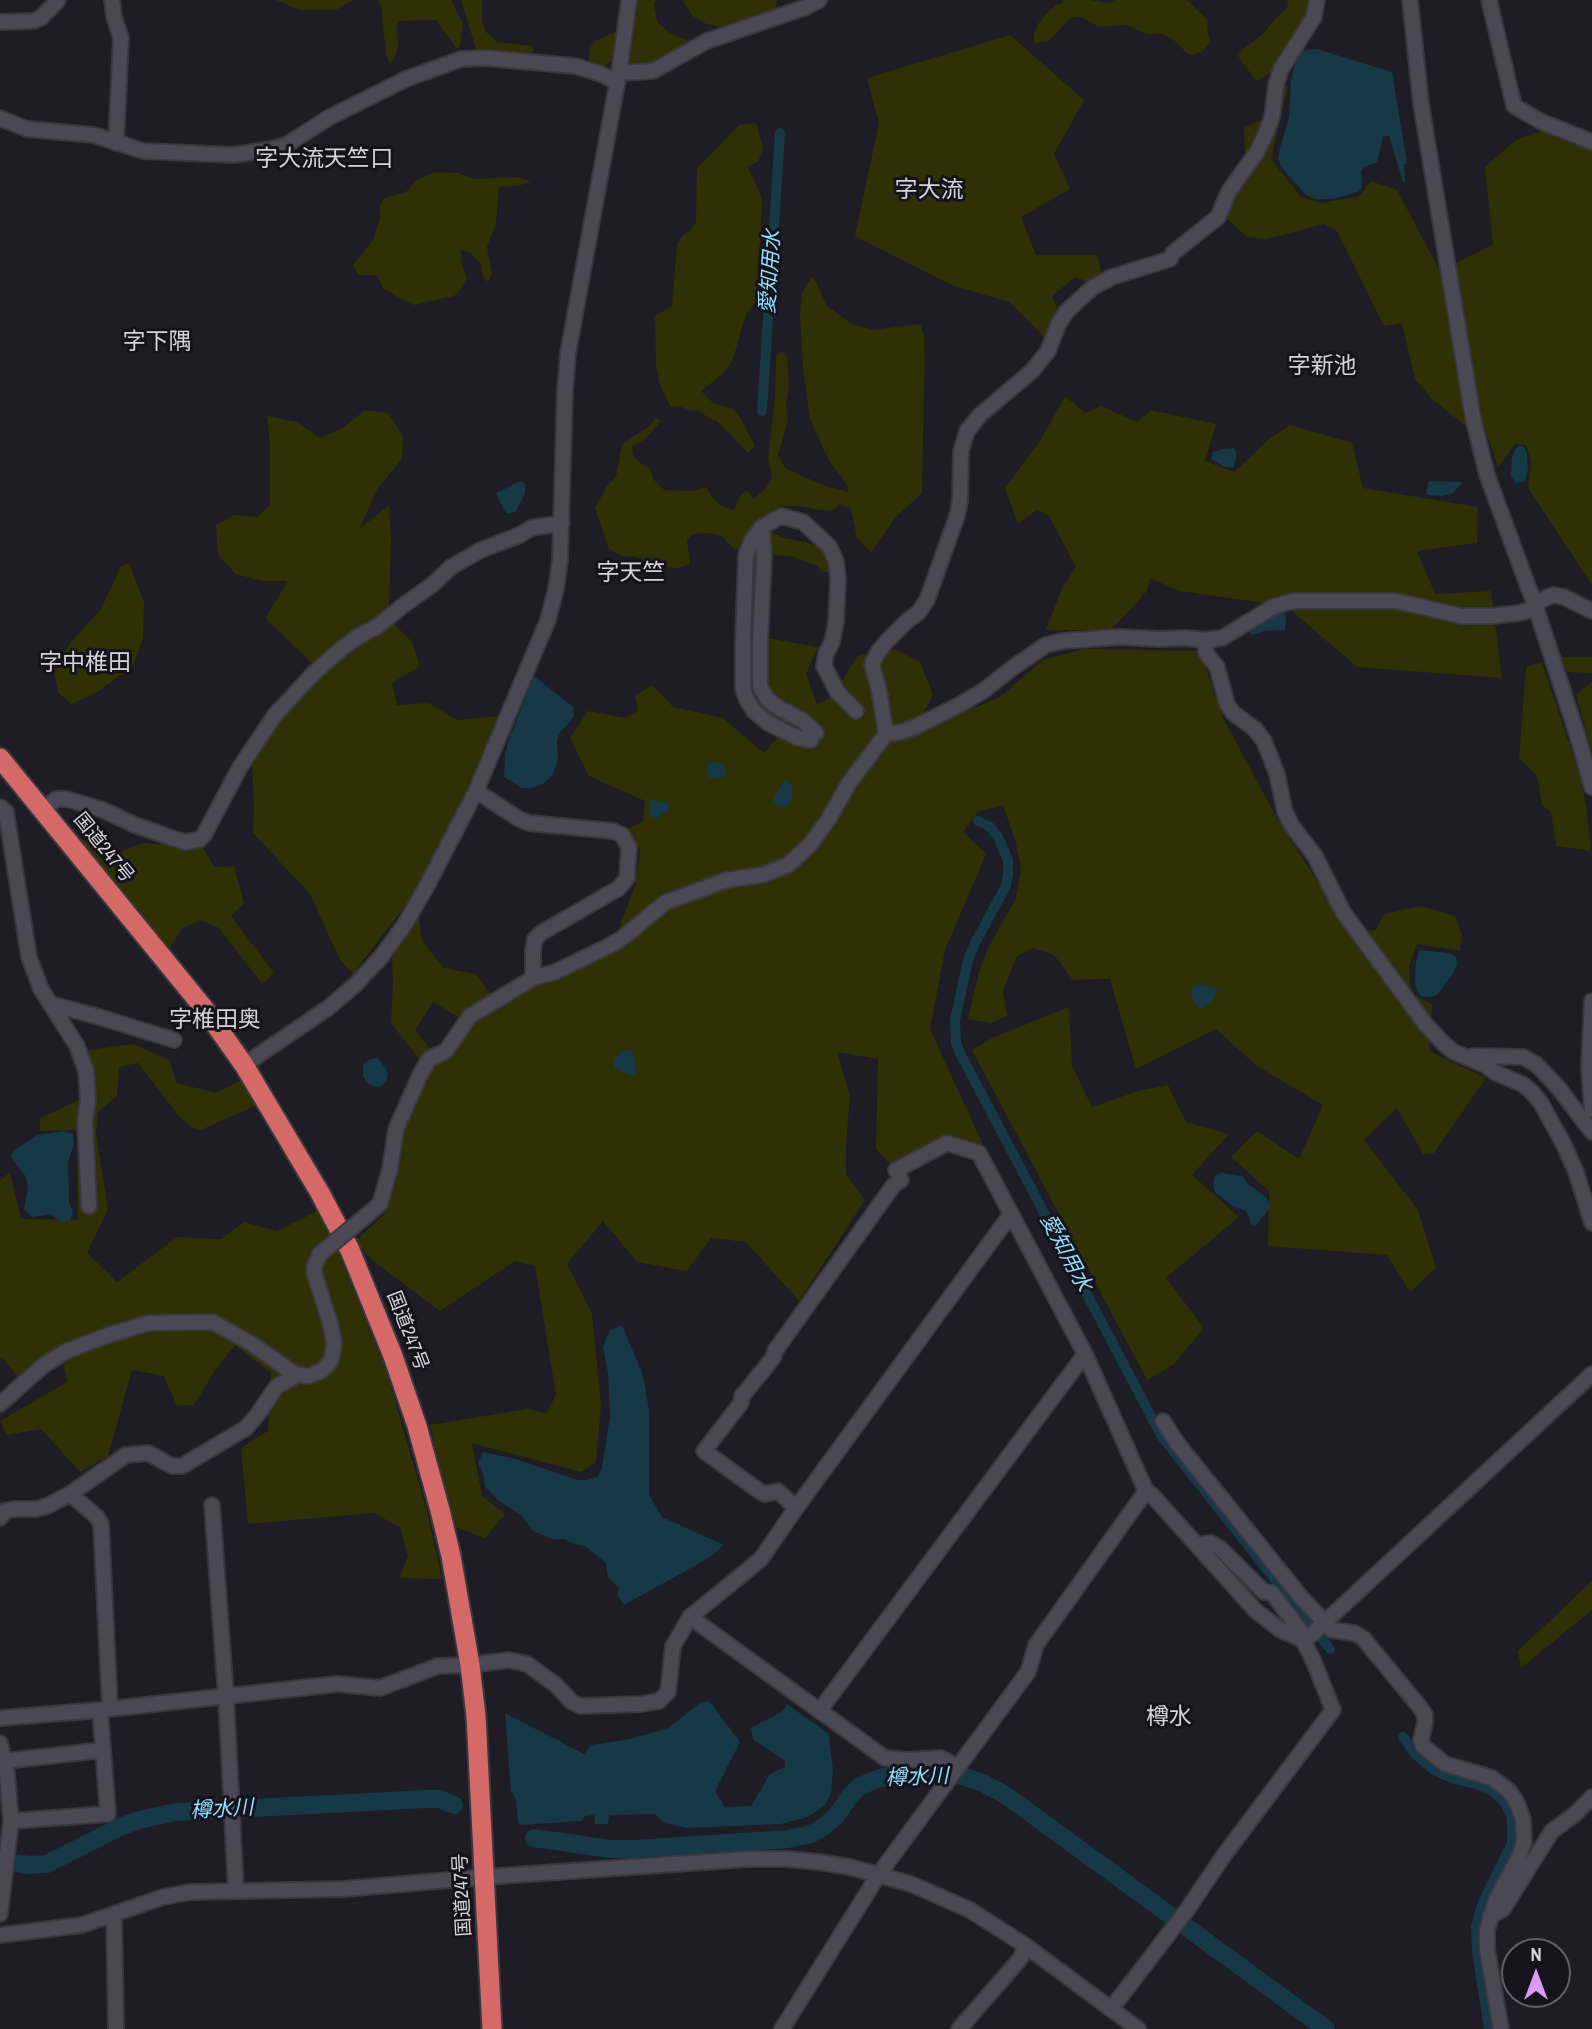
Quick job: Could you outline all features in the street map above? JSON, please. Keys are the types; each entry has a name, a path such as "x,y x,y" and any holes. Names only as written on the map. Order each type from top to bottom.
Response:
{"highway":[{"name":"国道247号","path":"0,758 204,1007 244,1065 320,1193 350,1250 393,1356 417,1426 440,1510 470,1665 476,1716 492,2029"}],"street":[{"path":"0,22 34,21 42,17 58,0"},
{"path":"111,0 121,38 116,143"},
{"path":"244,1065 328,1008 356,984 381,957 405,924 476,791 548,620 558,579 568,354 618,77 629,0"},
{"path":"0,118 27,129 85,132 149,152 234,155 272,149 297,139 330,117 406,79 471,58 575,66 618,77 653,71 707,41 806,7 818,0"},
{"path":"887,734 872,664 887,641 924,605 957,516 961,450 967,431 980,415 1032,370 1048,351 1066,312 1093,287 1112,277 1170,259 1173,253 1218,217 1229,191 1257,152 1266,133 1272,117 1281,68 1314,17 1317,0"},
{"path":"1410,0 1421,104 1473,418 1487,475 1536,608 1592,788"},
{"path":"1489,0 1514,106 1540,121 1592,142"},
{"path":"813,737 802,720 767,699 760,686 764,556 762,527 781,516 803,522 829,546 836,561 836,623 824,666 838,693 856,711"},
{"path":"43,810 56,799 67,799 184,842 199,840 240,767 275,715 313,674 340,650 378,626 451,567 481,550 531,528 562,523"},
{"path":"1536,608 1539,601 1553,595 1564,597 1592,611"},
{"path":"0,1404 44,1365 65,1352 104,1336 149,1323 213,1322 252,1344 295,1374 309,1376 321,1371 327,1366 334,1350 333,1333 314,1266 320,1254 380,1204 390,1170 396,1129 410,1095 429,1059 446,1051 470,1016 533,978 555,972 609,946 666,902 727,880 762,875 788,865 809,846 828,820 849,782 887,734 915,727 960,705 1046,645 1062,641 1120,637 1205,640 1222,638 1273,607 1292,601 1396,601 1461,616 1492,616 1536,608"},
{"path":"1205,640 1206,653 1217,667 1227,704 1233,713 1255,729 1264,741 1277,774 1285,812 1292,826 1315,856 1343,912 1426,1025 1444,1044 1454,1052 1522,1084 1541,1103 1568,1154 1592,1223"},
{"path":"476,791 528,823 613,831 622,835 629,848 627,878 619,888 535,939 533,978"},
{"path":"0,807 6,812 29,957 41,989 77,1046 86,1071 88,1099 85,1122 89,1206"},
{"path":"1592,1001 1589,1066 1592,1110"},
{"path":"50,1004 174,1040"},
{"path":"1465,1056 1522,1057 1536,1064 1557,1086 1592,1132"},
{"path":"796,1508 778,1491 765,1494 758,1491 704,1451 741,1403 742,1396 774,1358 775,1351 885,1197 901,1180 896,1170 947,1143 979,1153 1085,1354 1146,1491 1255,1610 1279,1629 1306,1638"},
{"path":"0,1718 105,1710 337,1684 380,1688 438,1665 470,1665 509,1660 520,1661 539,1672 572,1702 581,1706 654,1702 663,1698 668,1692 673,1646 690,1617 761,1559 1011,1214"},
{"path":"820,1710 1085,1354"},
{"path":"0,1518 5,1511 47,1506 70,1494 125,1455 148,1453 172,1466 182,1466 246,1428 277,1385 291,1379 295,1374"},
{"path":"1306,1638 1592,1374"},
{"path":"1163,1421 1177,1443 1324,1623 1332,1630 1354,1633 1363,1638 1413,1697 1425,1715 1421,1740 1428,1752 1445,1764 1492,1778 1510,1791 1516,1801 1523,1819 1524,1842 1490,1916 1486,1938 1501,2029"},
{"path":"782,2029 879,1874 1028,1672 1036,1644 1146,1491"},
{"path":"11,1821 108,1814 103,1750 105,1710 101,1524 97,1517 70,1494"},
{"path":"212,1505 236,1891"},
{"path":"1111,2009 1333,1710 1306,1638 1272,1593 1264,1592 1220,1548 1211,1543 1198,1545"},
{"path":"1284,1609 1300,1596"},
{"path":"690,1617 885,1758 941,1758 953,1773"},
{"path":"0,1743 5,1761 11,1821 0,1914"},
{"path":"5,1761 103,1750"},
{"path":"1490,1916 1503,1909 1552,1831 1592,1797"},
{"path":"0,1935 82,1925 163,1897 190,1892 331,1890 748,1859 820,1861 879,1874 946,1897 992,1922 1138,2029"},
{"path":"114,1915 116,2029"},
{"path":"959,2029 1020,1959 1026,1946"}],"shaded area":[{"path":"276,0 353,0 336,10 300,10"},
{"path":"377,0 451,0 463,24 460,46 457,49 436,20 397,21 398,45 390,64 386,54 381,5"},
{"path":"461,0 482,0 482,21 486,32 497,42 531,46 534,50 528,55 476,49"},
{"path":"637,0 656,0 654,4 657,22 670,33 688,41 664,58 636,68 630,63 629,53"},
{"path":"682,0 777,0 775,9 720,27 704,23 693,16"},
{"path":"1063,0 1109,3 1115,0 1187,0 1208,21 1210,42 1202,52 1191,55 1162,34 1147,34 1126,25 1099,27 1081,17 1070,18 1049,41 1034,43 1038,24"},
{"path":"1287,0 1311,0 1307,17 1272,72 1256,81 1238,56 1288,7"},
{"path":"618,32 613,60 601,68 588,64 590,48 595,41"},
{"path":"1010,35 1084,100 1054,154 1070,189 1021,217 1036,255 1097,255 1102,274 1091,283 1075,277 1052,296 1059,313 1046,339 1009,302 951,285 855,236 879,123 867,78"},
{"path":"1269,86 1288,86 1271,159 1301,197 1320,203 1358,197 1371,181 1397,190 1440,271 1493,245 1485,167 1516,140 1547,129 1592,147 1592,585 1528,488 1531,461 1526,445 1515,444 1498,467 1484,425 1467,427 1433,400 1415,379 1402,323 1384,326 1337,231 1324,224 1267,239 1247,237 1223,216 1246,172 1244,128 1264,119"},
{"path":"756,123 763,148 758,162 747,166 760,192 762,204 757,301 746,314 733,359 724,373 701,391 713,403 733,409 741,419 755,446 748,453 717,421 698,410 671,407 660,385 656,365 655,316 672,306 677,244 696,222 697,168 739,125"},
{"path":"435,172 458,173 474,179 519,177 531,182 499,187 496,223 487,247 492,274 488,282 483,278 481,264 470,253 461,250 462,265 467,278 461,289 454,296 414,305 383,288 377,275 358,275 353,265 373,240 384,198 406,192 417,180"},
{"path":"812,277 827,306 852,324 872,330 920,324 925,338 922,493 895,518 871,552 857,538 851,508 839,505 833,510 820,510 778,506 767,524 773,533 821,547 831,559 832,572 822,572 817,566 794,557 733,548 722,536 710,533 692,534 687,540 690,564 678,568 661,567 636,557 622,556 609,549 595,508 607,486 616,477 622,444 648,427 656,418 661,421 645,439 632,447 633,455 650,469 654,480 664,490 693,491 706,487 713,499 734,510 739,497 747,490 754,499 766,488 772,476 768,459 775,398 776,357 782,351 787,357 788,419 778,455 785,468 848,492 848,486 829,461 810,419 800,315 802,292"},
{"path":"1065,396 1085,413 1101,406 1137,422 1151,410 1216,424 1205,461 1234,472 1268,440 1290,425 1352,443 1363,488 1478,507 1477,543 1417,551 1435,594 1491,591 1502,678 1357,667 1286,606 1179,591 1150,578 1147,591 1111,630 1046,630 1062,588 1076,567 1049,516 1037,510 1018,524 1005,488 1040,441"},
{"path":"365,410 388,413 403,436 402,459 378,488 359,529 389,505 389,611 393,623 412,642 420,666 392,683 397,705 428,703 458,720 498,716 458,810 414,894 353,974 340,960 310,894 253,833 252,765 293,697 321,672 265,618 288,581 262,581 236,574 218,555 216,525 234,515 258,517 270,504 267,416 297,422 320,438 343,428"},
{"path":"129,563 144,602 143,638 133,666 99,691 72,704 58,693 54,669 71,642 101,609 121,566"},
{"path":"767,638 818,647 806,674 817,704 832,697 857,656 894,649 920,662 933,695 919,722 887,744 1000,697 1043,660 1084,649 1200,651 1223,718 1279,822 1351,932 1376,930 1384,914 1421,906 1455,916 1462,935 1460,951 1417,944 1409,966 1411,993 1432,1004 1429,1051 1486,1078 1434,1153 1423,1154 1397,1108 1364,1140 1418,1210 1436,1268 1410,1292 1387,1255 1268,1246 1269,1191 1231,1157 1257,1131 1299,1159 1323,1105 1257,1066 1216,1029 1136,1069 1110,979 1073,980 1054,955 1033,948 1017,956 1003,991 1007,1016 991,1023 968,1019 978,975 987,950 1016,898 1021,870 1016,843 1003,805 978,812 963,832 986,854 945,950 930,1029 984,1147 945,1136 891,1165 876,1149 878,1059 837,1052 850,1096 846,1174 865,1200 799,1301 746,1242 711,1238 687,1271 637,1262 603,1221 567,1264 592,1313 601,1405 596,1462 581,1472 472,1443 482,1496 505,1514 485,1538 453,1526 430,1425 527,1409 547,1413 556,1395 535,1266 515,1261 440,1311 372,1260 355,1241 384,1215 403,1130 430,1065 450,1058 472,1025 433,1002 415,1030 432,1051 419,1059 391,1023 392,955 419,917 422,941 444,968 476,974 497,1004 610,952 635,886 640,850 626,830 643,821 645,801 589,776 570,738 588,711 625,718 638,711 635,696 652,685 673,707 723,718 764,753 780,735 819,732 775,699 764,677"},
{"path":"1561,657 1592,657 1592,673 1567,672"},
{"path":"1542,662 1582,782 1591,851 1556,846 1551,812 1542,805 1537,775 1519,759 1526,667"},
{"path":"1592,682 1592,753 1576,694"},
{"path":"80,838 112,855 143,843 202,845 214,867 234,866 244,903 231,916 274,973 262,984 219,928 200,920 183,928 168,950 112,887"},
{"path":"1069,1007 1072,1066 1092,1107 1138,1091 1168,1085 1186,1122 1229,1134 1192,1175 1239,1217 1166,1278 1204,1328 1174,1364 1147,1380 972,1050 992,1038"},
{"path":"133,1044 169,1060 177,1083 216,1093 240,1081 257,1105 201,1130 189,1126 178,1115 138,1063 119,1067 117,1096 98,1112 96,1134 108,1209 87,1253 117,1282 177,1237 221,1239 244,1222 277,1231 321,1209 387,1373 427,1511 442,1579 399,1578 408,1556 400,1527 373,1513 248,1524 241,1448 268,1431 271,1373 235,1345 214,1372 194,1405 177,1406 164,1376 132,1370 108,1456 80,1472 41,1429 7,1435 0,1421 67,1382 63,1360 22,1382 2,1358 0,1359 0,1181 10,1172 21,1219 78,1220 77,1130 40,1131 40,1118 92,1094 89,1050"},
{"path":"1592,1581 1592,1610 1521,1668 1518,1651"}],"water":[{"path":"1317,49 1392,72 1407,163 1404,164 1405,182 1389,136 1383,137 1376,163 1364,167 1361,172 1362,187 1358,192 1333,199 1315,199 1305,194 1281,167 1278,159 1289,117 1291,80 1296,58 1299,51"},
{"path":"1520,446 1527,452 1528,472 1524,482 1517,483 1511,477 1512,456"},
{"path":"1234,448 1236,459 1233,468 1225,467 1211,459 1213,452"},
{"path":"521,481 525,484 525,493 516,511 508,514 496,493"},
{"path":"1429,481 1462,484 1451,494 1428,495 1426,492"},
{"path":"1281,610 1286,616 1285,630 1264,631 1253,635 1250,633 1252,626"},
{"path":"534,676 573,707 574,716 557,740 558,760 552,776 543,784 522,788 504,777 505,754"},
{"path":"708,762 724,764 724,776 707,778"},
{"path":"784,781 788,781 793,789 790,804 784,808 774,803 774,797"},
{"path":"651,800 667,802 669,810 656,818 649,816"},
{"path":"1420,950 1449,953 1456,957 1454,972 1437,995 1431,997 1421,996 1415,984 1416,960"},
{"path":"1196,984 1217,990 1213,1000 1203,1008 1194,1003 1191,991"},
{"path":"623,1050 630,1050 633,1054 636,1072 632,1076 614,1068 614,1059"},
{"path":"378,1058 388,1072 387,1080 382,1086 375,1087 368,1084 363,1076 363,1064"},
{"path":"64,1131 73,1134 74,1144 68,1162 69,1202 73,1213 70,1221 62,1223 51,1214 32,1217 24,1209 28,1187 26,1177 11,1157 14,1150 38,1135"},
{"path":"1221,1173 1242,1176 1267,1198 1270,1208 1255,1226 1252,1226 1246,1211 1233,1206 1215,1192 1215,1175"},
{"path":"622,1325 643,1375 649,1410 649,1495 662,1517 724,1545 707,1559 624,1605 617,1595 619,1588 608,1577 606,1563 585,1546 564,1539 552,1539 533,1531 521,1515 499,1501 485,1487 478,1463 483,1452 516,1459 577,1480 597,1477 602,1468 610,1416 608,1373 603,1347 610,1330"},
{"path":"701,1702 710,1702 740,1742 715,1791 725,1807 751,1806 770,1774 785,1767 785,1761 753,1739 751,1728 783,1711 787,1704 829,1734 833,1770 831,1794 825,1805 808,1817 781,1824 687,1828 664,1823 655,1814 609,1815 608,1824 595,1824 594,1815 585,1816 581,1821 522,1825 518,1823 516,1800 511,1791 505,1713 584,1754 591,1745 630,1739 668,1728"}],"waterway":[{"name":"愛知用水","path":"762,411 780,133"},
{"name":"愛知用水","path":"755,558 752,687 761,705 812,735"},
{"name":"愛知用水","path":"978,821 990,827 998,837 1008,860 1008,874 1006,886 968,960 955,1020 956,1043 960,1053 1162,1437 1330,1649"},
{"name":"愛知用水","path":"1403,1737 1415,1754 1434,1770 1494,1792 1505,1803 1512,1817 1512,1843 1483,1902 1476,1926 1477,1952 1489,2029"},
{"name":"樽水川","path":"534,1838 611,1849 788,1839 811,1834 823,1827 836,1816 859,1787 874,1780 910,1774 963,1776 1004,1794 1326,2029"},
{"name":"樽水川","path":"0,1861 29,1865 47,1864 120,1827 176,1812 426,1799 440,1799 454,1805"}],"district":[{"name":"字大流天竺口","path":"324,160"},
{"name":"字大流","path":"929,191"},
{"name":"字下隅","path":"157,343"},
{"name":"字新池","path":"1322,367"},
{"name":"字天竺","path":"631,574"},
{"name":"字中椎田","path":"85,664"},
{"name":"字椎田奥","path":"215,1021"},
{"name":"樽水","path":"1169,1718"}]}
